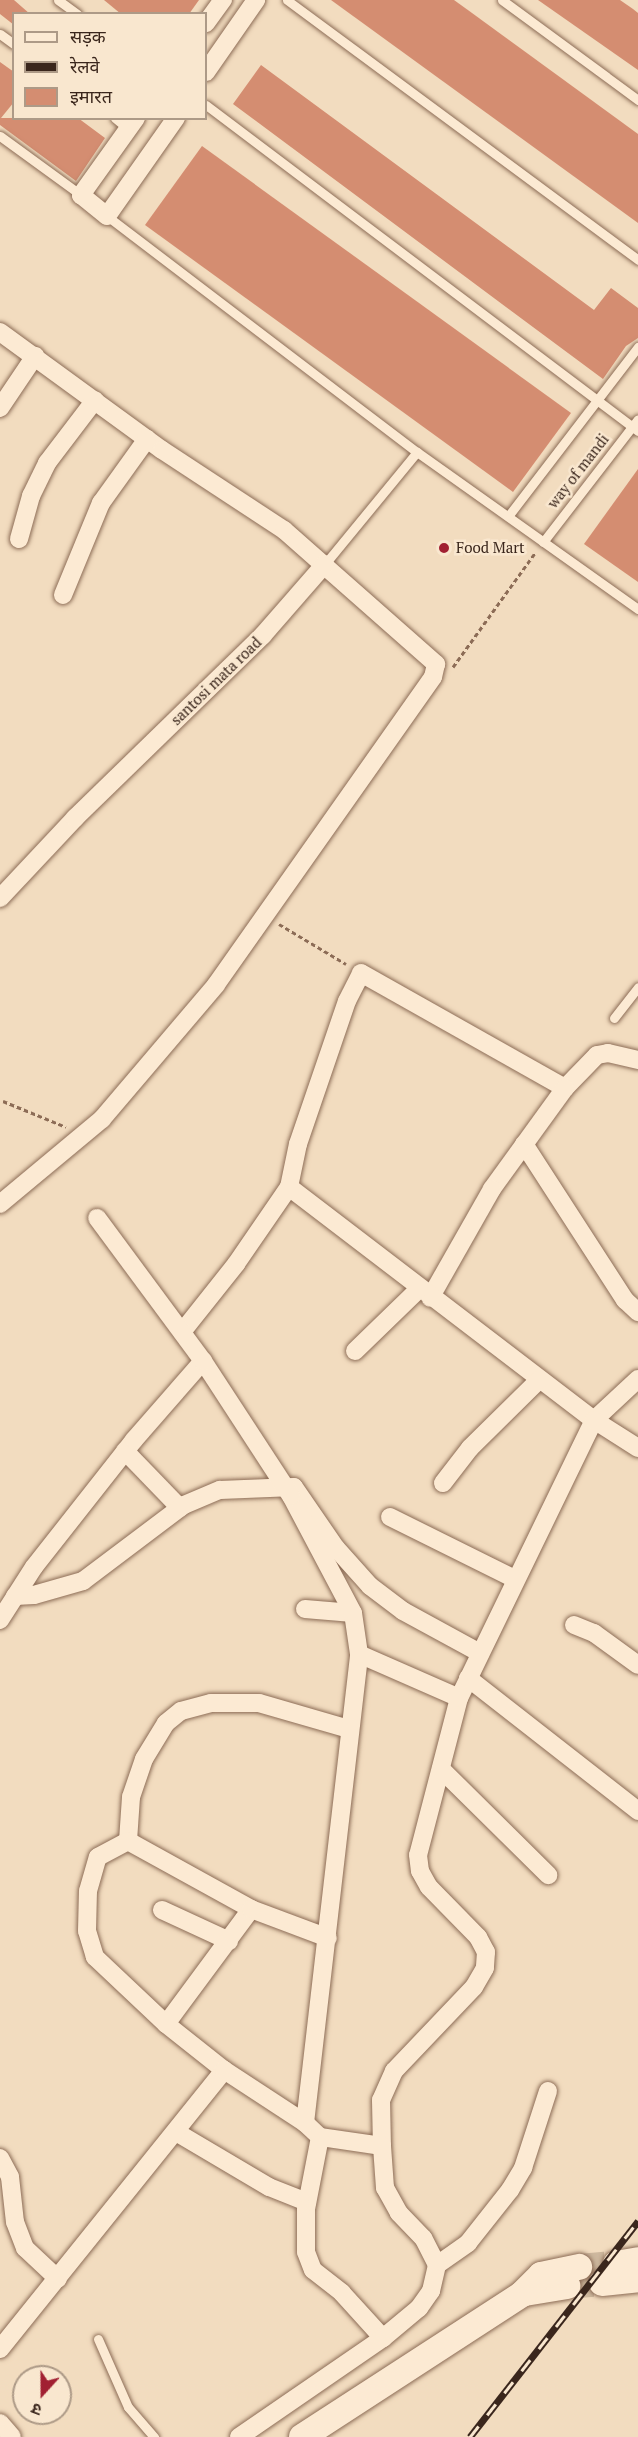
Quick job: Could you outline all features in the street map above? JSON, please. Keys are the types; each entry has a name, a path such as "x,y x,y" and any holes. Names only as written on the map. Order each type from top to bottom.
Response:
{"main road":[{"path":"619,2269 638,2279"},
{"path":"302,2437 522,2294 573,2276"}],"street":[{"path":"207,22 223,0"},
{"path":"207,71 256,0"},
{"path":"126,122 81,195 107,216 175,120"},
{"path":"0,332 147,439 284,530 325,564 357,596 430,656 436,664 433,677 216,985 102,1119 0,1204"},
{"path":"0,408 35,356"},
{"path":"19,538 31,495 47,463 95,400"},
{"path":"63,595 101,503 147,439"},
{"name":"santosi mata road","path":"0,898 75,818 263,635 325,564"},
{"path":"182,1332 236,1264 290,1187 302,1133 347,1001 361,973 565,1088"},
{"path":"355,1351 424,1294 524,1144 565,1088 597,1055 608,1053 638,1060"},
{"path":"524,1144 625,1300 638,1312"},
{"path":"290,1187 424,1294 594,1420 638,1448"},
{"path":"97,1218 203,1361 285,1488 353,1613 359,1654 305,2123"},
{"path":"0,1620 15,1596 125,1451 203,1361"},
{"path":"239,2437 383,2338 419,2308 431,2290 437,2265 423,2238 399,2213 385,2188 381,2100 394,2071 474,1987 485,1968 486,1952 478,1937 429,1887 420,1871 418,1855 459,1698 468,1678 594,1420 638,1379"},
{"path":"443,1483 470,1448 539,1380"},
{"path":"125,1451 180,1508"},
{"path":"15,1596 34,1595 83,1581 180,1508 220,1490 254,1486 294,1487 336,1548 370,1586 403,1611 480,1653"},
{"path":"390,1517 515,1579"},
{"path":"305,1609 353,1613"},
{"path":"574,1625 594,1633 638,1665"},
{"path":"359,1654 459,1698"},
{"path":"468,1678 638,1811"},
{"path":"128,1841 130,1797 144,1759 166,1723 181,1711 211,1703 259,1703 349,1729"},
{"path":"441,1768 548,1875"},
{"path":"128,1841 251,1909 328,1938"},
{"path":"128,1841 106,1850 94,1868 88,1892 89,1944 110,1974 166,2024 224,2070 305,2123 320,2137 382,2146"},
{"path":"166,2024 251,1909"},
{"path":"162,1910 229,1941"},
{"path":"0,2349 224,2070"},
{"path":"437,2265 468,2243 510,2190 522,2168 548,2091"},
{"path":"176,2132 259,2182 308,2202"},
{"path":"320,2137 308,2202 306,2252 313,2270 342,2293 383,2338"},
{"path":"0,2158 15,2222 25,2248 58,2279"},
{"path":"0,2423 12,2437"}],"lane":[{"path":"58,0 74,12"},
{"path":"287,0 638,260"},
{"path":"501,0 638,100"},
{"path":"207,106 635,429"},
{"path":"0,136 81,195"},
{"path":"107,216 417,452 509,515 638,609"},
{"path":"509,515 638,347"},
{"name":"way of mandi","path":"543,542 635,429 638,418"},
{"name":"santosi mata road","path":"325,564 417,452"},
{"path":"614,1018 638,987"},
{"path":"98,2339 128,2407 154,2437"}],"path":[{"path":"273,920 361,973"},
{"path":"3,1101 83,1134"}],"building":[{"path":"0,0 14,0 28,12 12,12 12,23 0,14"},
{"path":"104,0 199,0 190,12 119,12"},
{"path":"331,0 454,0 472,13 638,134 638,223"},
{"path":"538,0 620,0 633,9 638,13 638,70"},
{"path":"0,62 12,71 12,104 1,118 81,120 105,138 76,181 0,125"},
{"path":"261,65 594,310 611,288 638,308 638,338 626,346 603,379 233,104"},
{"path":"202,146 571,413 513,492 145,225"},
{"path":"638,469 638,582 584,544"}],"tunnel":[{"path":"579,2267 616,2264"},
{"path":"567,2286 602,2283"}],"railway":[{"path":"470,2437 638,2221"}],"place":[{"name":"Food Mart","path":"444,548"}]}
